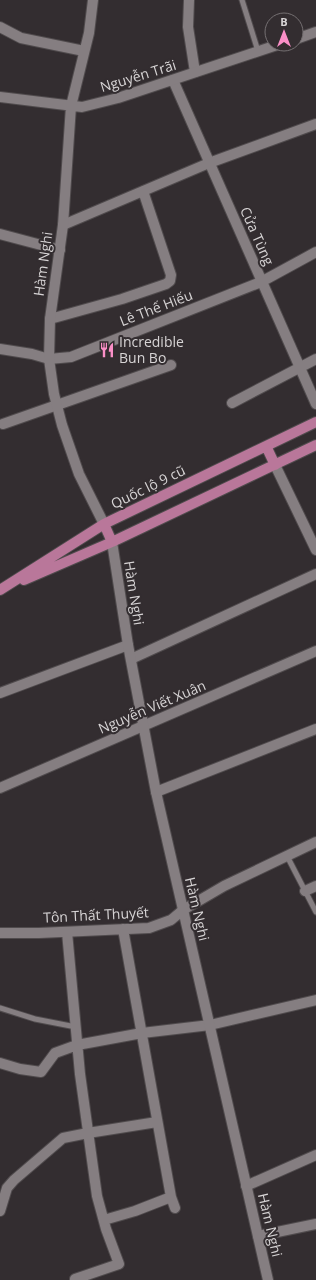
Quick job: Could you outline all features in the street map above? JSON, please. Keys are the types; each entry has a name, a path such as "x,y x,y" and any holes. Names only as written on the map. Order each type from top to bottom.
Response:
{"main road":[{"name":"Quốc lộ 9 cũ","path":"0,590 104,524 316,422"},
{"name":"Quốc lộ 9 cũ","path":"0,590 112,542 316,445"},
{"path":"266,446 275,465"},
{"path":"104,524 112,542"}],"street":[{"name":"Hàm Nghi","path":"93,0 89,33 71,106 63,225 50,319 49,359 62,425 79,474 104,524"},
{"path":"189,0 188,27 195,72"},
{"path":"0,27 21,38 84,51"},
{"path":"304,36 316,32"},
{"name":"Nguyễn Trãi","path":"0,97 82,107 118,98 264,49"},
{"name":"Cửa Tùng","path":"172,80 316,404"},
{"path":"63,225 209,163 316,124"},
{"path":"50,319 122,299 170,282 171,275 143,191"},
{"path":"0,234 60,250"},
{"name":"Lê Thế Hiếu","path":"0,349 32,354 49,359 71,357 261,282 316,252"},
{"path":"232,403 316,359"},
{"path":"3,424 171,365"},
{"path":"275,465 316,550"},
{"name":"Hàm Nghi","path":"112,542 128,645 156,792 268,1280"},
{"path":"131,659 316,574"},
{"path":"0,693 128,645"},
{"name":"Nguyễn Viết Xuân","path":"0,788 143,725 316,652"},
{"path":"156,792 316,729"},
{"name":"Tôn Thất Thuyết","path":"0,933 66,932 149,928 171,920 183,910 224,886 316,842"},
{"path":"305,891 316,886"},
{"path":"123,929 157,1122 171,1197 175,1208"},
{"path":"66,932 77,1045 97,1196 119,1264 75,1279"},
{"path":"0,1063 20,1069 41,1072 55,1053 77,1045 142,1033 210,1026 316,1000"},
{"path":"0,1211 7,1188 14,1180 63,1138 157,1122"},
{"path":"246,1186 316,1155"},
{"path":"104,1220 142,1209 171,1197"},
{"path":"258,1236 316,1224"}],"lane":[{"path":"242,0 258,51"},
{"path":"287,856 316,912"},
{"path":"0,1008 35,1019 76,1028"}],"place":[{"name":"Incredible Bun Bo","path":"107,350"}]}
